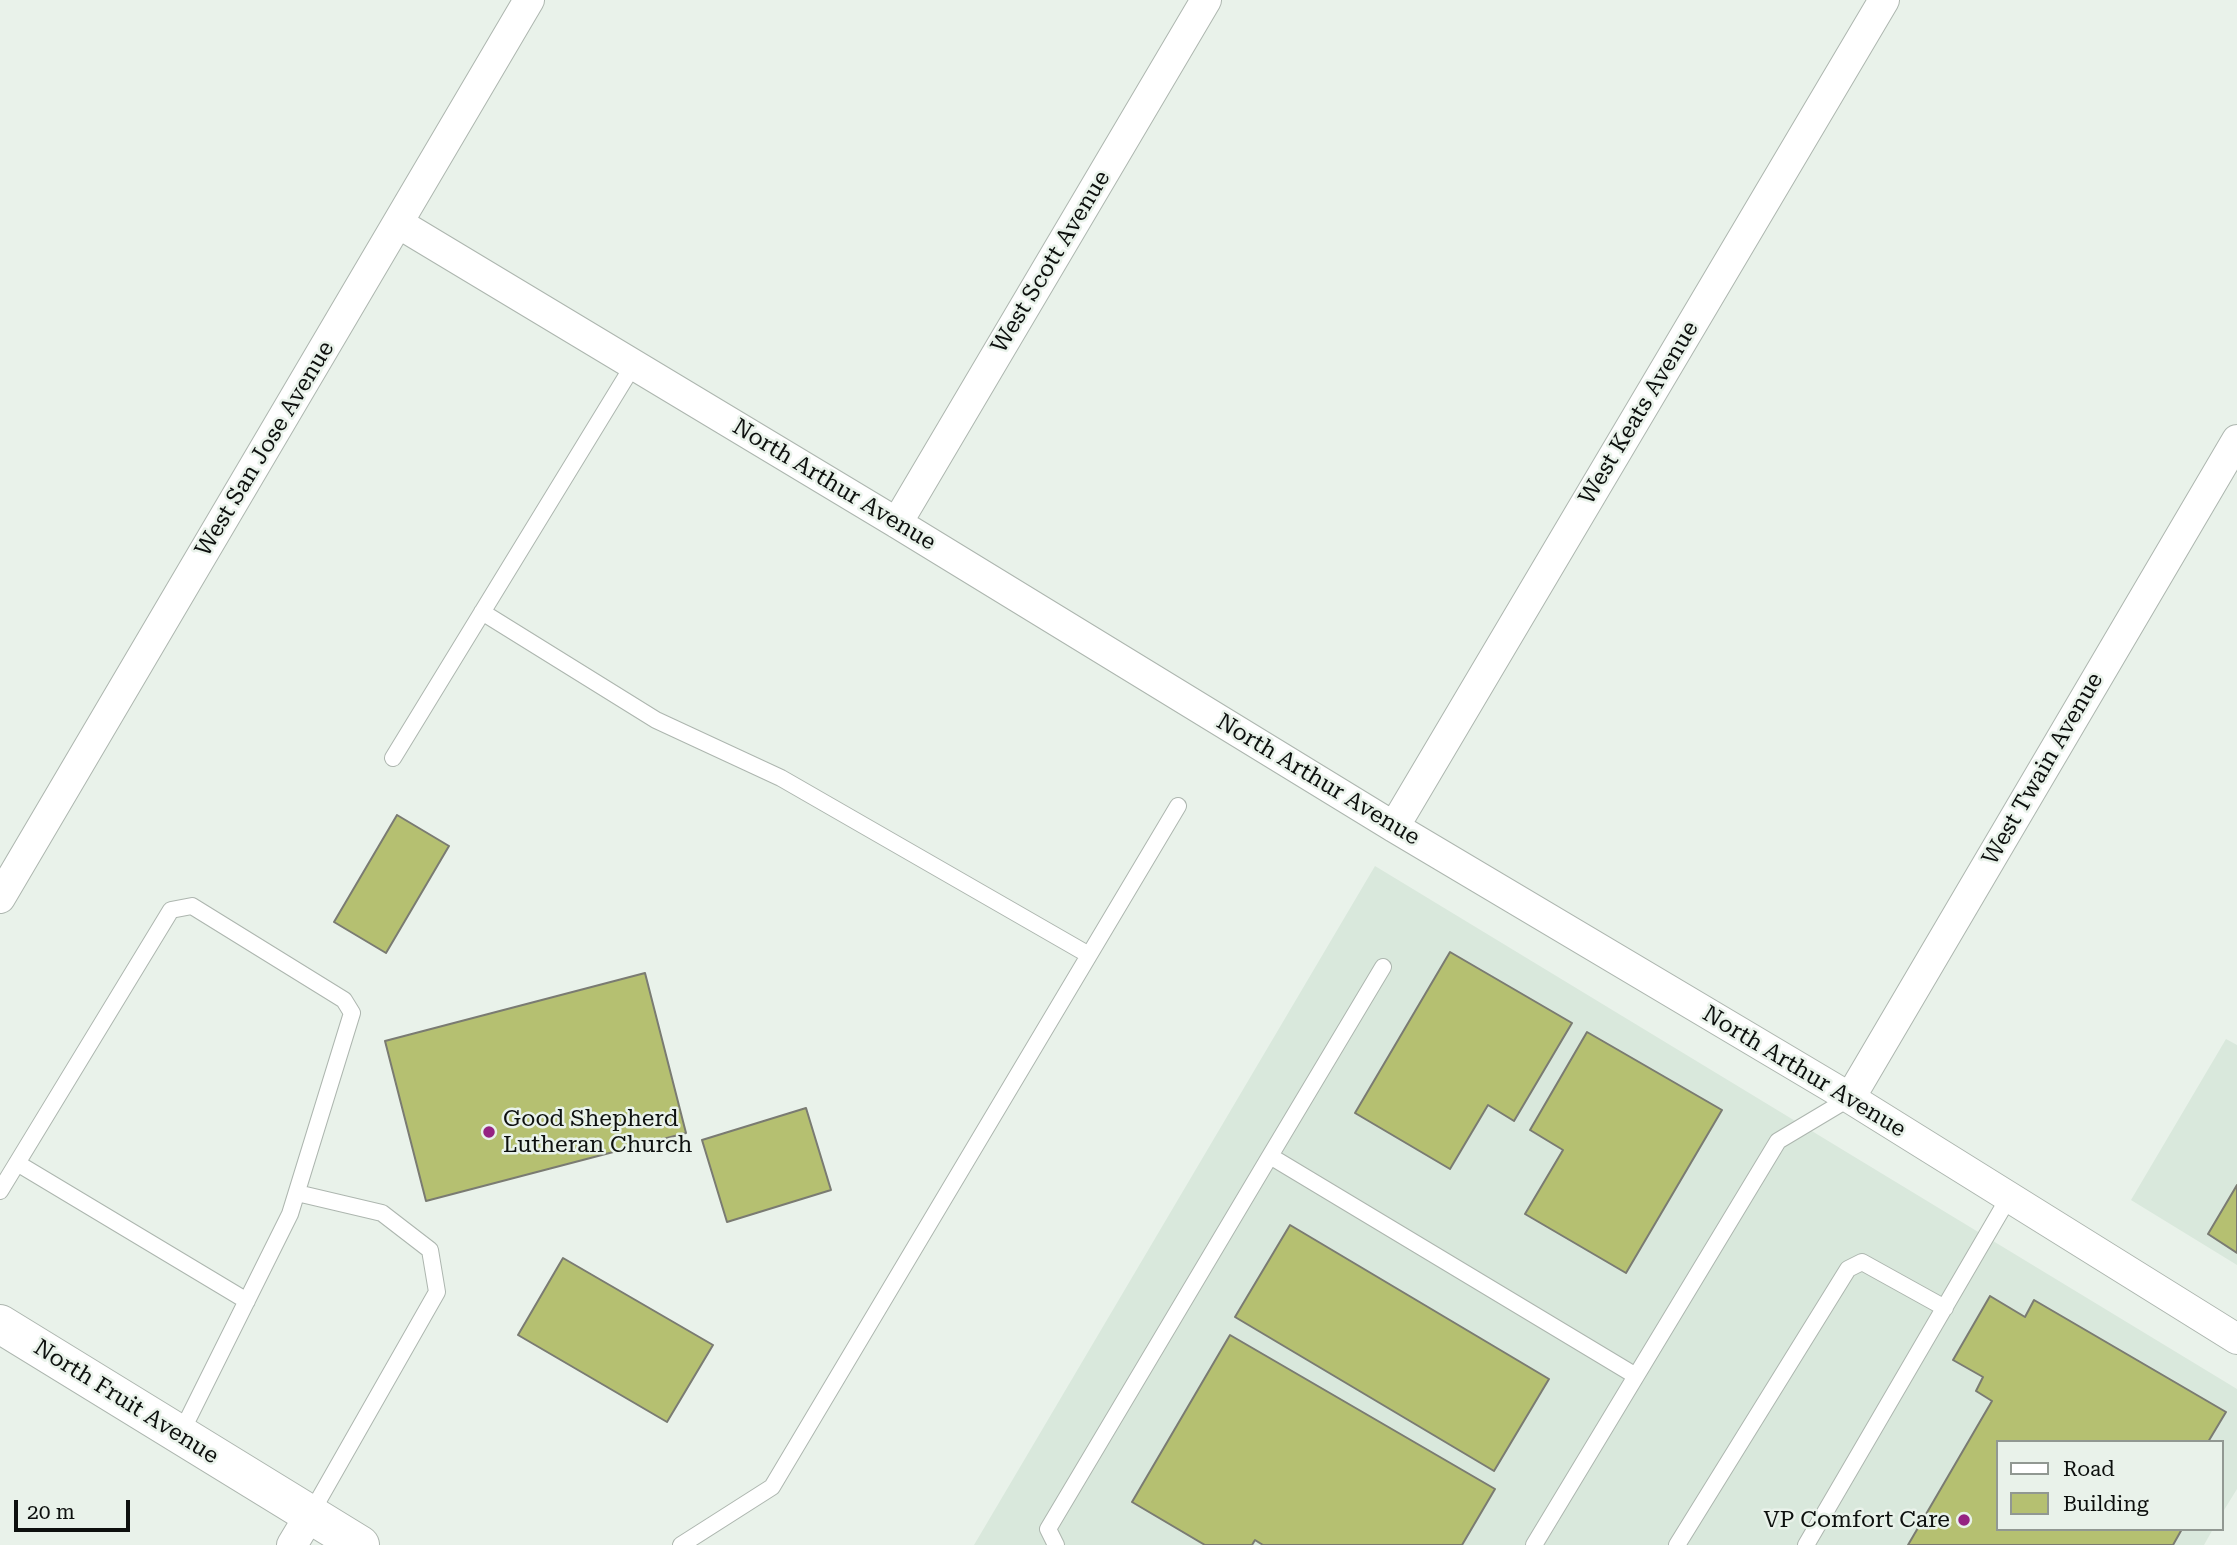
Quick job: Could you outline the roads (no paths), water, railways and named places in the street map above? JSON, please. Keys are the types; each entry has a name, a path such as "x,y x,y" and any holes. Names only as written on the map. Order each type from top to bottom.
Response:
{"street":[{"name":"West San Jose Avenue","path":"0,898 529,0"},
{"name":"West Scott Avenue","path":"897,523 1206,0"},
{"name":"West Keats Avenue","path":"1394,827 1884,0"},
{"name":"North Arthur Avenue","path":"398,223 897,523 1394,827 1850,1098 2237,1339"},
{"name":"West Twain Avenue","path":"1850,1098 2237,440"},
{"name":"North Fruit Avenue","path":"0,1324 180,1435 301,1530 360,1545"}],"lane":[{"path":"393,758 634,364"},
{"path":"482,612 656,720 781,778 1089,955"},
{"path":"681,1545 772,1487 1178,806"},
{"path":"0,1191 171,911 192,906 344,1000 352,1013 290,1214 180,1435"},
{"path":"1056,1545 1048,1529 1383,967"},
{"path":"1534,1545 1778,1141 1850,1098"},
{"path":"1270,1156 1636,1376"},
{"path":"17,1163 247,1301"},
{"path":"297,1193 382,1213 430,1250 437,1292 301,1530"},
{"path":"1806,1545 2009,1197"},
{"path":"1677,1545 1848,1269 1862,1262 1945,1308"}],"place":[{"name":"Good Shepherd Lutheran Church","path":"489,1132"},
{"name":"VP Comfort Care","path":"1964,1520"}]}
